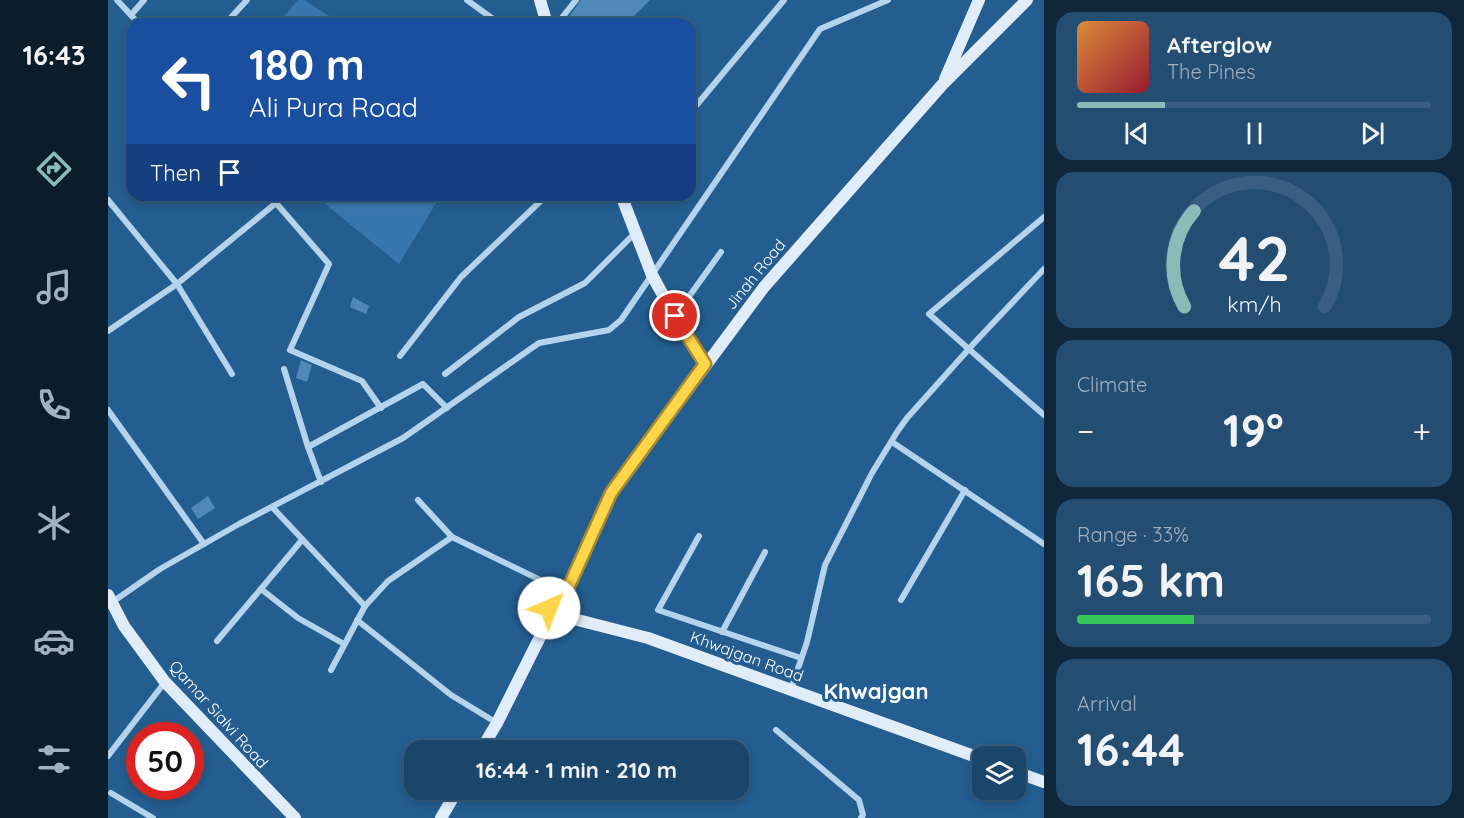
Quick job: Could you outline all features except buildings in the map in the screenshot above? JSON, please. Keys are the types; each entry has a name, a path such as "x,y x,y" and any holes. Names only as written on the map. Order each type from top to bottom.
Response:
{"street":[{"path":"117,0 134,18"},
{"path":"131,15 144,0"},
{"path":"230,18 247,0"},
{"path":"467,0 492,18"},
{"path":"540,0 545,18"},
{"path":"562,18 576,0"},
{"path":"696,106 784,0"},
{"path":"109,601 160,568 403,438 539,343 609,330 621,320 820,29 888,0"},
{"path":"942,85 979,0"},
{"name":"Jinah Road","path":"563,611 566,592 611,493 705,364 764,287 841,198 942,85 1027,0"},
{"path":"108,200 177,284 232,374"},
{"path":"400,356 460,277 541,201"},
{"path":"624,201 652,274 705,364"},
{"path":"108,331 177,284 276,202 329,264 290,350 362,381 381,408"},
{"path":"1044,217 929,315 1044,415"},
{"path":"445,374 519,317 585,283 637,231"},
{"path":"675,316 721,252"},
{"path":"790,690 801,658 825,565 872,473 907,418 1044,269"},
{"path":"284,369 321,482"},
{"path":"308,447 423,384 447,408"},
{"path":"1037,409 1044,402"},
{"path":"108,410 204,544"},
{"path":"892,442 1044,543"},
{"path":"901,600 965,490"},
{"path":"418,500 452,537 566,592"},
{"path":"273,508 364,606"},
{"path":"699,536 658,610 801,658"},
{"path":"331,670 364,606 388,581 452,537"},
{"path":"218,641 302,540"},
{"path":"722,632 765,552"},
{"path":"261,589 298,618 344,644"},
{"name":"Qamar Sialvi Road","path":"109,601 124,626 165,682 295,818"},
{"path":"487,740 548,621 555,626 563,623 563,611"},
{"name":"Khwajgan Road","path":"563,611 648,638 972,755"},
{"path":"357,620 451,695 497,723"},
{"path":"108,756 165,682"},
{"path":"777,730 859,800 863,815 861,818"},
{"path":"1026,776 1044,782"},
{"path":"111,793 153,818"},
{"path":"441,818 452,800"}],"shaded area":[{"path":"298,0 304,0 332,18 283,18"},
{"path":"321,201 437,201 399,264"}],"district":[{"name":"Khwajgan","path":"876,691"}],"route":[{"path":"549,608 555,605 560,606 611,493 705,364 675,316"}]}
